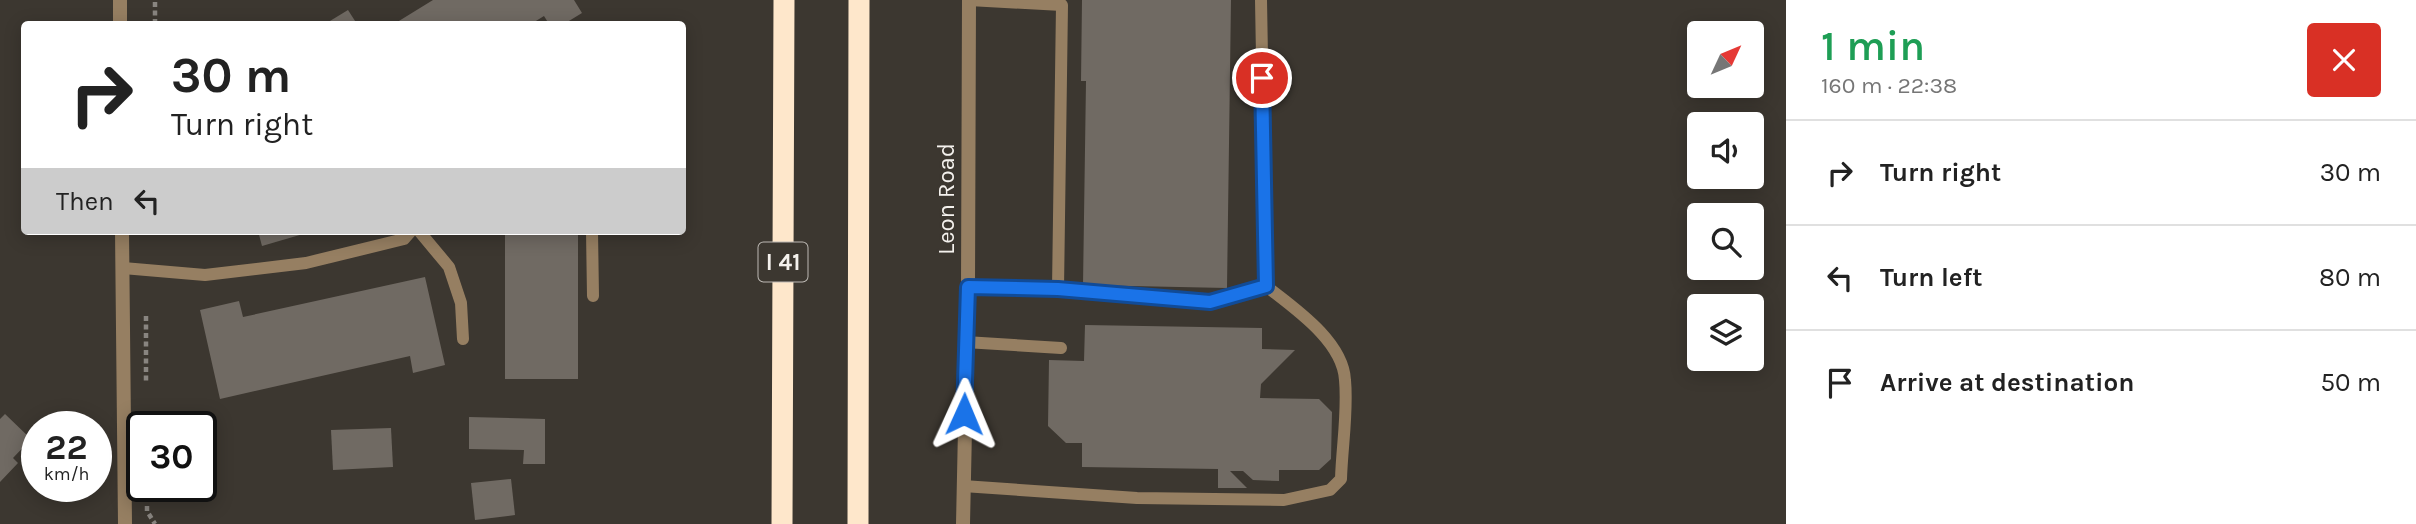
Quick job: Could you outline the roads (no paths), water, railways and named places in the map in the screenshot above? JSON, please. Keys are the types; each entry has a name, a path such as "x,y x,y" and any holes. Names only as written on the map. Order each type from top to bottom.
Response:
{"highway":[{"name":"I 41","path":"782,524 784,0"},
{"path":"858,524 859,0"}],"street":[{"path":"120,0 121,21"},
{"name":"Leon Road","path":"963,524 970,0"},
{"path":"122,235 125,524"}],"lane":[{"path":"970,0 1063,2 1058,289"},
{"path":"1261,0 1266,286"},
{"path":"122,268 205,275 306,263 404,239 408,235"},
{"path":"422,235 449,267 461,303 463,340"},
{"path":"593,235 593,296"},
{"path":"968,287 1058,289 1210,302 1266,286"},
{"path":"963,486 1137,498 1284,500 1331,490 1341,479 1346,377 1333,347 1309,320 1266,286"},
{"path":"965,342 1061,348"}]}
